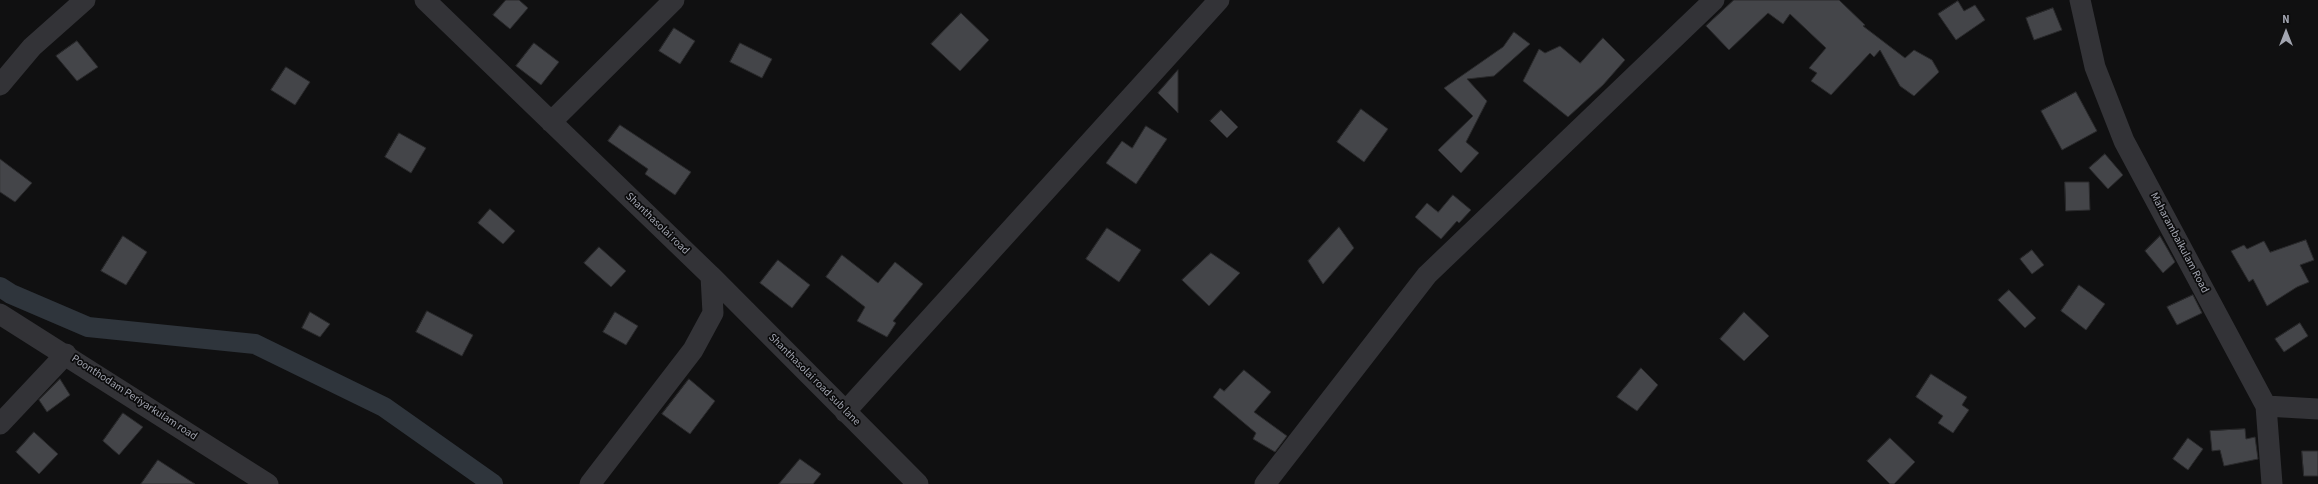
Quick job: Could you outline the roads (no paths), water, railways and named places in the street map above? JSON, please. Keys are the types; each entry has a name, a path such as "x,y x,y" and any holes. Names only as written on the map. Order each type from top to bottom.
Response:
{"street":[{"path":"0,86 32,48 85,0"},
{"name":"Shanthasolai road","path":"425,0 711,276"},
{"path":"551,122 674,0"},
{"path":"845,412 1219,0"},
{"path":"1265,484 1427,275 1714,0"},
{"name":"Maharambaikulam Road","path":"2080,0 2095,67 2124,141 2266,406 2272,484"},
{"path":"590,484 693,350 713,313 711,276"},
{"name":"Shanthasolai road sub lane","path":"711,276 918,484"},
{"name":"Poonthodam Periyarkulam road","path":"0,314 66,354 268,484"},
{"path":"0,424 66,354"},
{"path":"2266,406 2318,409"}],"waterway":[{"path":"0,287 11,294 88,327 255,344 384,407 493,484"}]}
